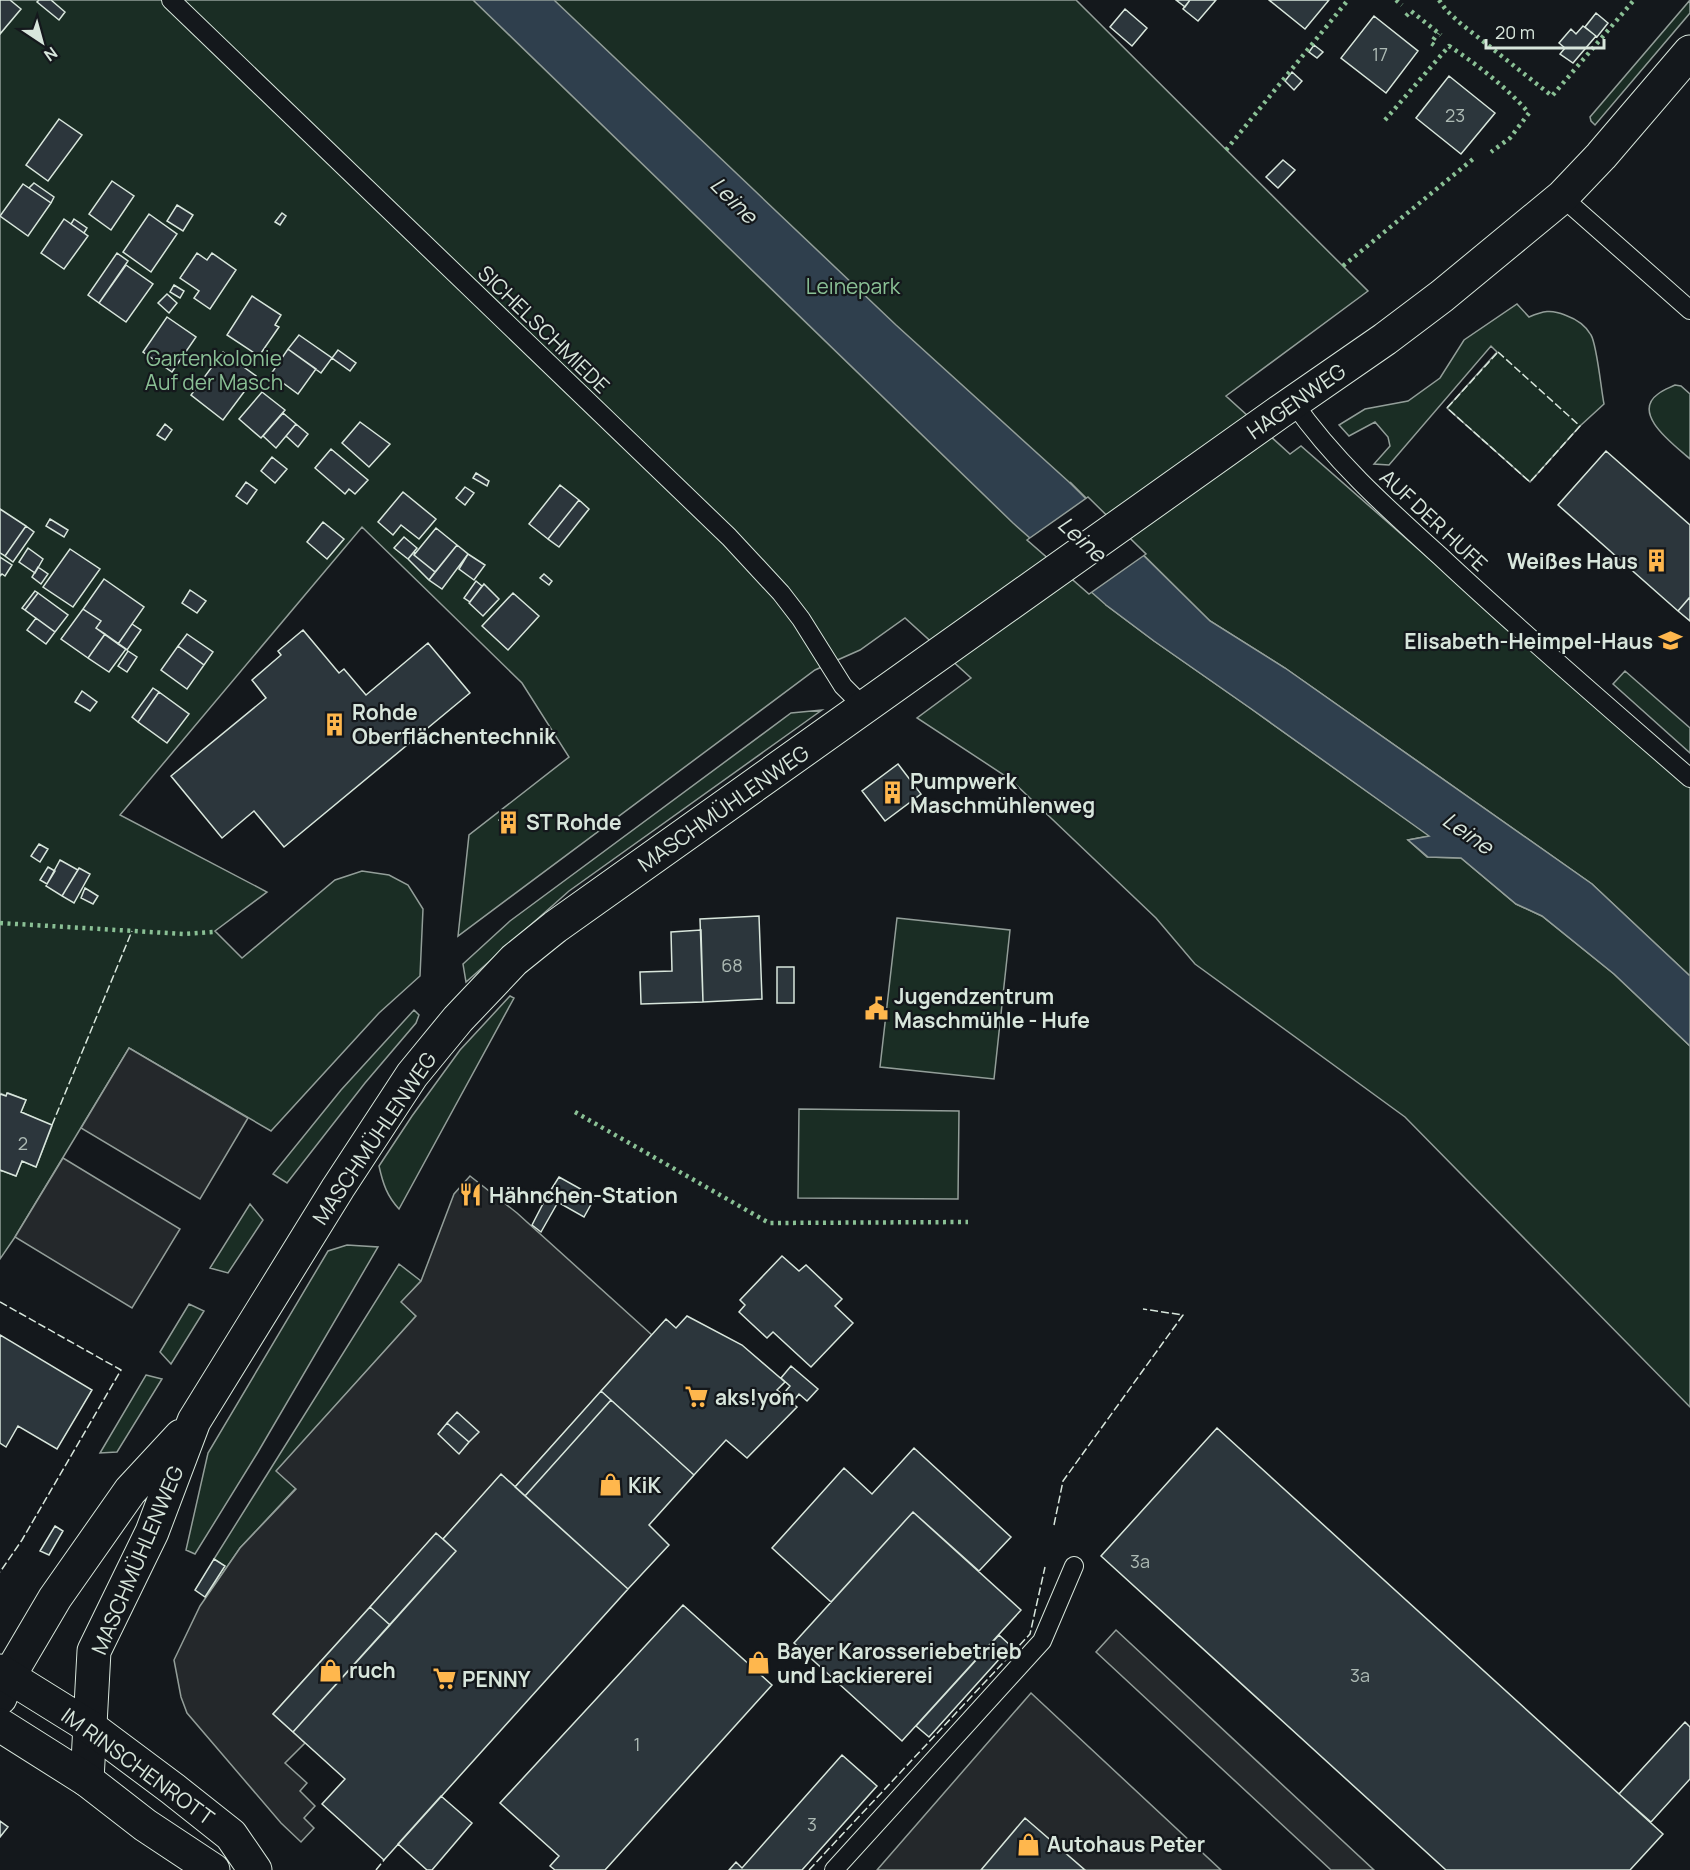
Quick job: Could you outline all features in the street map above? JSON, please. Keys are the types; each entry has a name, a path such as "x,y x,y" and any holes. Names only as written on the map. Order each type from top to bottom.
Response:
{"street":[{"name":"HAGENWEG","path":"865,708 1423,310 1562,197 1601,156 1690,52"},
{"name":"MASCHMÜHLENWEG","path":"3,1682 55,1598 130,1491 194,1421 320,1217 412,1075 482,994 514,960 555,927 865,708"},
{"name":"MASCHMÜHLENWEG","path":"87,1780 94,1651 152,1532 194,1421"},
{"name":"IM RINSCHENROTT","path":"3,1682 90,1727 231,1835 255,1870"},
{"path":"0,1725 87,1780"},
{"name":"IM RINSCHENROTT","path":"87,1780 144,1825 213,1870"}],"lane":[{"name":"SICHELSCHMIEDE","path":"171,0 729,537 781,593 801,619 843,686 865,708"},
{"path":"1562,197 1690,310"},
{"name":"AUF DER HUFE","path":"1285,408 1310,428 1369,491 1502,615 1690,778"},
{"path":"834,1870 1042,1641 1074,1566"}],"green space":[{"path":"0,0 1076,0 1368,291 1226,396 1290,454 1301,446 1690,788 1690,976 1592,884 1285,668 1210,621 1070,482 1106,605 1430,836 1408,840 1427,857 1461,858 1516,904 1542,916 1614,974 1690,1046 1690,1407 1405,1117 1195,964 1156,918 1010,779 917,718 971,678 905,618 860,650 815,670 458,936 469,835 569,757 522,683 362,527 120,815 267,892 215,931 242,958 335,880 362,871 389,875 408,885 423,909 420,976 379,1013 271,1131 129,1048 0,1259 0,1170 16,1176 22,1161 36,1167 52,1126 21,1112 26,1100 8,1093 6,1096 0,1093"},
{"path":"1690,0 1690,13 1595,125 1590,117"},
{"path":"1517,304 1529,317 1551,311 1573,318 1586,328 1595,348 1604,404 1580,426 1530,482 1447,408 1497,352 1491,346 1389,465 1374,464 1390,446 1388,437 1375,422 1349,436 1339,425 1365,409 1408,401 1440,378 1464,340"},
{"path":"1675,385 1681,386 1690,394 1690,459 1658,429 1649,411 1651,402 1658,394"},
{"path":"1625,671 1690,728 1690,753 1613,684"},
{"path":"822,710 569,891 466,982 463,964 510,921 791,713"},
{"path":"897,918 1010,930 994,1079 880,1067"},
{"path":"510,996 514,998 399,1209 386,1189 379,1166 460,1050"},
{"path":"414,1010 419,1015 416,1023 365,1083 287,1183 273,1174 341,1090"},
{"path":"799,1109 959,1111 958,1199 798,1198"},
{"path":"250,1204 263,1220 228,1273 210,1268"},
{"path":"347,1245 378,1247 258,1452 195,1554 186,1550 208,1453 328,1251"},
{"path":"399,1264 421,1281 402,1302 416,1316 277,1471 296,1488 240,1548 206,1598 224,1566 214,1559"},
{"path":"189,1304 204,1311 171,1364 160,1352"},
{"path":"146,1375 162,1379 117,1452 100,1453"}],"shaded area":[{"path":"129,1048 248,1118 200,1199 81,1128"},
{"path":"63,1158 180,1229 132,1308 15,1237"},
{"path":"470,1176 517,1213 652,1335 515,1487 501,1475 443,1539 436,1534 273,1714 305,1743 285,1763 307,1783 300,1791 315,1806 304,1818 314,1828 301,1842 281,1823 187,1713 181,1697 174,1660 200,1606 240,1548 296,1489 276,1471 416,1316 401,1302 421,1281 454,1194"},
{"path":"1116,1630 1374,1870 1331,1870 1096,1652"},
{"path":"1031,1693 1221,1870 877,1870"}],"water":[{"name":"Leine","path":"473,0 554,0 896,325 1069,482 1210,621 1285,668 1592,884 1690,976 1690,1046 1614,974 1542,916 1516,904 1461,858 1428,857 1408,840 1429,836 1106,605 1013,523"}],"pier":[{"path":"1088,497 1146,554 1089,594 1027,540"}],"building":[{"path":"0,0 10,0 21,9 0,34"},
{"path":"51,0 65,12 59,20 37,2"},
{"path":"1176,0 1190,0 1185,7"},
{"path":"1190,0 1216,0 1198,21 1183,9"},
{"path":"1269,0 1329,0 1305,29"},
{"path":"1125,9 1147,28 1132,46 1110,27"},
{"path":"1596,13 1608,23 1597,37 1585,27"},
{"path":"1374,16 1418,51 1386,93 1341,58"},
{"path":"1583,26 1596,36 1573,63 1560,54 1565,48 1559,43 1571,29 1576,34"},
{"path":"1314,45 1323,52 1317,58 1309,52"},
{"path":"1292,72 1302,81 1294,90 1285,81"},
{"path":"1449,76 1495,113 1461,154 1416,118"},
{"path":"59,119 82,135 48,181 26,165"},
{"path":"1283,160 1295,170 1278,188 1266,177"},
{"path":"112,181 134,196 111,230 89,214"},
{"path":"34,183 54,197 51,203 29,188"},
{"path":"23,184 51,203 28,236 0,216"},
{"path":"177,205 193,215 183,231 167,221"},
{"path":"282,213 286,216 280,225 275,222"},
{"path":"149,214 177,234 151,272 123,252"},
{"path":"64,219 88,236 64,269 41,253"},
{"path":"74,219 87,228 84,233 71,224"},
{"path":"117,253 128,261 99,303 88,295"},
{"path":"197,253 207,260 212,253 236,270 210,309 194,298 199,291 180,278"},
{"path":"126,265 153,284 126,322 99,303"},
{"path":"174,285 184,291 180,298 170,292"},
{"path":"167,294 177,303 169,313 158,303"},
{"path":"252,296 281,315 275,325 279,327 259,356 227,335"},
{"path":"167,317 196,337 172,372 143,352"},
{"path":"299,335 332,358 321,373 288,349"},
{"path":"288,349 316,369 298,394 271,374"},
{"path":"338,350 356,363 350,371 332,358"},
{"path":"223,352 256,376 223,420 191,395"},
{"path":"262,392 285,410 261,438 239,419"},
{"path":"283,413 296,424 276,448 263,436"},
{"path":"360,422 390,444 369,467 342,443"},
{"path":"165,424 172,430 165,440 157,435"},
{"path":"296,424 308,434 298,447 286,436"},
{"path":"331,449 368,480 355,494 349,489 345,494 315,468"},
{"name":"Weißes Haus","path":"1606,451 1690,525 1690,597 1678,611 1558,505"},
{"path":"272,457 287,469 275,483 261,471"},
{"path":"476,473 489,481 487,486 473,478"},
{"path":"246,482 257,490 247,504 236,496"},
{"path":"560,485 579,500 548,539 529,524"},
{"path":"465,487 474,493 465,505 456,498"},
{"path":"403,492 436,519 419,539 401,525 393,535 378,522"},
{"path":"579,500 589,509 559,547 548,539"},
{"path":"0,509 26,526 5,556 0,553"},
{"path":"50,519 68,530 64,537 46,526"},
{"path":"323,522 344,539 327,559 307,542"},
{"path":"26,526 34,532 13,562 5,556"},
{"path":"436,528 457,545 435,572 414,555"},
{"path":"404,537 417,548 408,559 394,548"},
{"path":"457,545 468,554 442,589 429,580"},
{"path":"28,548 43,559 35,573 19,562"},
{"path":"70,549 100,569 73,607 43,587"},
{"path":"414,552 414,555 435,572 429,580 408,559"},
{"path":"468,554 485,565 474,580 459,569"},
{"path":"0,557 12,565 5,576 2,574 0,576"},
{"path":"38,567 48,574 41,584 32,577"},
{"path":"544,574 552,581 549,585 540,578"},
{"path":"104,579 144,607 118,644 96,628 101,621 83,609"},
{"path":"476,581 482,586 470,602 464,598"},
{"path":"484,584 499,599 483,616 469,603"},
{"path":"190,590 206,601 197,613 182,603"},
{"path":"35,591 38,593 25,610 22,608"},
{"path":"38,593 68,615 55,632 25,610"},
{"path":"513,593 539,616 508,650 482,626"},
{"name":"Elisabeth-Heimpel-Haus","path":"1690,597 1690,621 1678,611"},
{"path":"83,609 101,621 96,628 105,634 88,658 61,639"},
{"path":"36,618 55,632 46,644 27,630"},
{"path":"132,624 141,630 127,650 118,644"},
{"name":"Rohde Oberflächentechnik","path":"303,630 339,673 344,669 366,695 428,643 470,693 284,847 254,811 222,838 171,776 266,698 252,680 281,655 278,651"},
{"path":"105,634 126,649 109,672 88,658"},
{"path":"187,634 213,652 204,665 178,646"},
{"path":"178,646 204,665 187,689 161,670"},
{"path":"128,651 137,657 127,672 118,666"},
{"path":"153,688 159,692 138,722 132,717"},
{"path":"82,691 97,702 90,711 75,702"},
{"path":"159,692 189,714 167,743 138,722"},
{"name":"Pumpwerk Maschmühlenweg","path":"898,764 921,794 885,821 862,791"},
{"name":"ST Rohde","path":"507,813 517,825 509,832 499,820"},
{"path":"39,844 48,849 40,862 31,856"},
{"path":"60,860 78,870 62,896 46,886"},
{"path":"48,867 55,871 47,884 40,880"},
{"path":"79,868 90,874 74,903 62,896"},
{"path":"85,888 98,896 93,904 81,898"},
{"path":"759,916 762,999 703,1002 700,919"},
{"path":"701,930 703,1002 641,1004 640,972 672,971 671,932"},
{"path":"777,967 794,967 794,1003 777,1003"},
{"path":"7,1093 26,1100 21,1112 52,1125 36,1167 22,1161 16,1176 0,1170 0,1094 6,1096"},
{"path":"559,1177 595,1197 584,1217 547,1196"},
{"path":"547,1196 558,1202 541,1232 532,1225"},
{"path":"782,1256 799,1271 806,1265 842,1299 835,1306 853,1323 811,1367 773,1332 767,1338 739,1312 745,1305 740,1300"},
{"name":"aks!yon","path":"687,1316 742,1345 785,1382 777,1390 797,1407 747,1458 726,1440 694,1475 601,1391 666,1319 676,1328"},
{"path":"0,1335 92,1390 57,1449 18,1426 6,1447 0,1443"},
{"path":"791,1366 818,1389 807,1401 799,1394 792,1403 783,1394 790,1386 781,1378"},
{"path":"601,1391 611,1400 525,1496 515,1487"},
{"name":"KiK","path":"611,1400 694,1475 649,1525 669,1545 628,1589 525,1496"},
{"path":"457,1412 479,1432 469,1442 447,1423"},
{"path":"447,1423 469,1442 459,1454 438,1434"},
{"path":"1217,1428 1663,1834 1630,1870 1446,1870 1101,1556"},
{"path":"914,1448 1011,1537 979,1571 913,1512 831,1602 772,1548 844,1468 872,1494"},
{"name":"PENNY","path":"501,1474 628,1589 384,1860 322,1804 345,1779 293,1732 456,1551 443,1539"},
{"path":"913,1512 1021,1610 902,1741 794,1643"},
{"path":"55,1526 63,1531 49,1555 40,1551"},
{"path":"436,1533 456,1551 390,1625 370,1607"},
{"path":"214,1559 225,1566 205,1597 195,1590"},
{"path":"683,1605 772,1685 605,1870 555,1870 550,1866 559,1856 500,1803"},
{"name":"ruch","path":"370,1607 390,1625 293,1732 273,1714"},
{"path":"999,1635 1011,1646 929,1737 916,1726"},
{"path":"1685,1722 1690,1727 1690,1779 1651,1822 1619,1794"},
{"path":"842,1755 877,1786 802,1870 729,1870 736,1862 742,1868"},
{"path":"441,1796 472,1823 432,1870 427,1870 398,1844"},
{"name":"Autohaus Peter","path":"1025,1818 1085,1870 981,1870"},
{"path":"0,1821 8,1827 0,1837"}],"hedge":[{"path":"1226,150 1348,0"},
{"path":"1396,0 1402,5"},
{"path":"1439,0 1460,23 1552,96 1634,0"},
{"path":"1406,16 1411,11 1441,35"},
{"path":"1434,45 1431,43 1438,33"},
{"path":"1385,120 1449,46 1491,77 1529,113 1510,138 1491,152"},
{"path":"1343,266 1473,159"},
{"path":"0,923 184,934 214,932"},
{"path":"575,1112 769,1223 968,1222"}],"fence":[{"path":"1498,352 1580,426 1530,482 1447,408 1498,352"},
{"path":"52,1125 132,931"},
{"path":"0,1302 121,1370 22,1540 0,1572"},
{"path":"1054,1525 1063,1481 1183,1315 1143,1309"},
{"path":"809,1870 1030,1634 1045,1567"},
{"path":"376,1870 384,1860"}],"place":[{"name":"Weißes Haus","path":"1656,561"},
{"name":"Elisabeth-Heimpel-Haus","path":"1671,641"},
{"name":"Rohde Oberflächentechnik","path":"334,724"},
{"name":"Pumpwerk Maschmühlenweg","path":"892,793"},
{"name":"ST Rohde","path":"508,822"},
{"name":"Jugendzentrum Maschmühle - Hufe","path":"876,1008"},
{"name":"Hähnchen-Station","path":"471,1195"},
{"name":"aks!yon","path":"697,1397"},
{"name":"KiK","path":"610,1485"},
{"name":"Bayer Karosseriebetrieb und Lackiererei","path":"759,1663"},
{"name":"ruch","path":"331,1670"},
{"name":"PENNY","path":"444,1679"},
{"name":"Autohaus Peter","path":"1029,1844"}],"park label":[{"name":"Leinepark","path":"853,286"},
{"name":"Gartenkolonie Auf der Masch","path":"214,370"}]}
